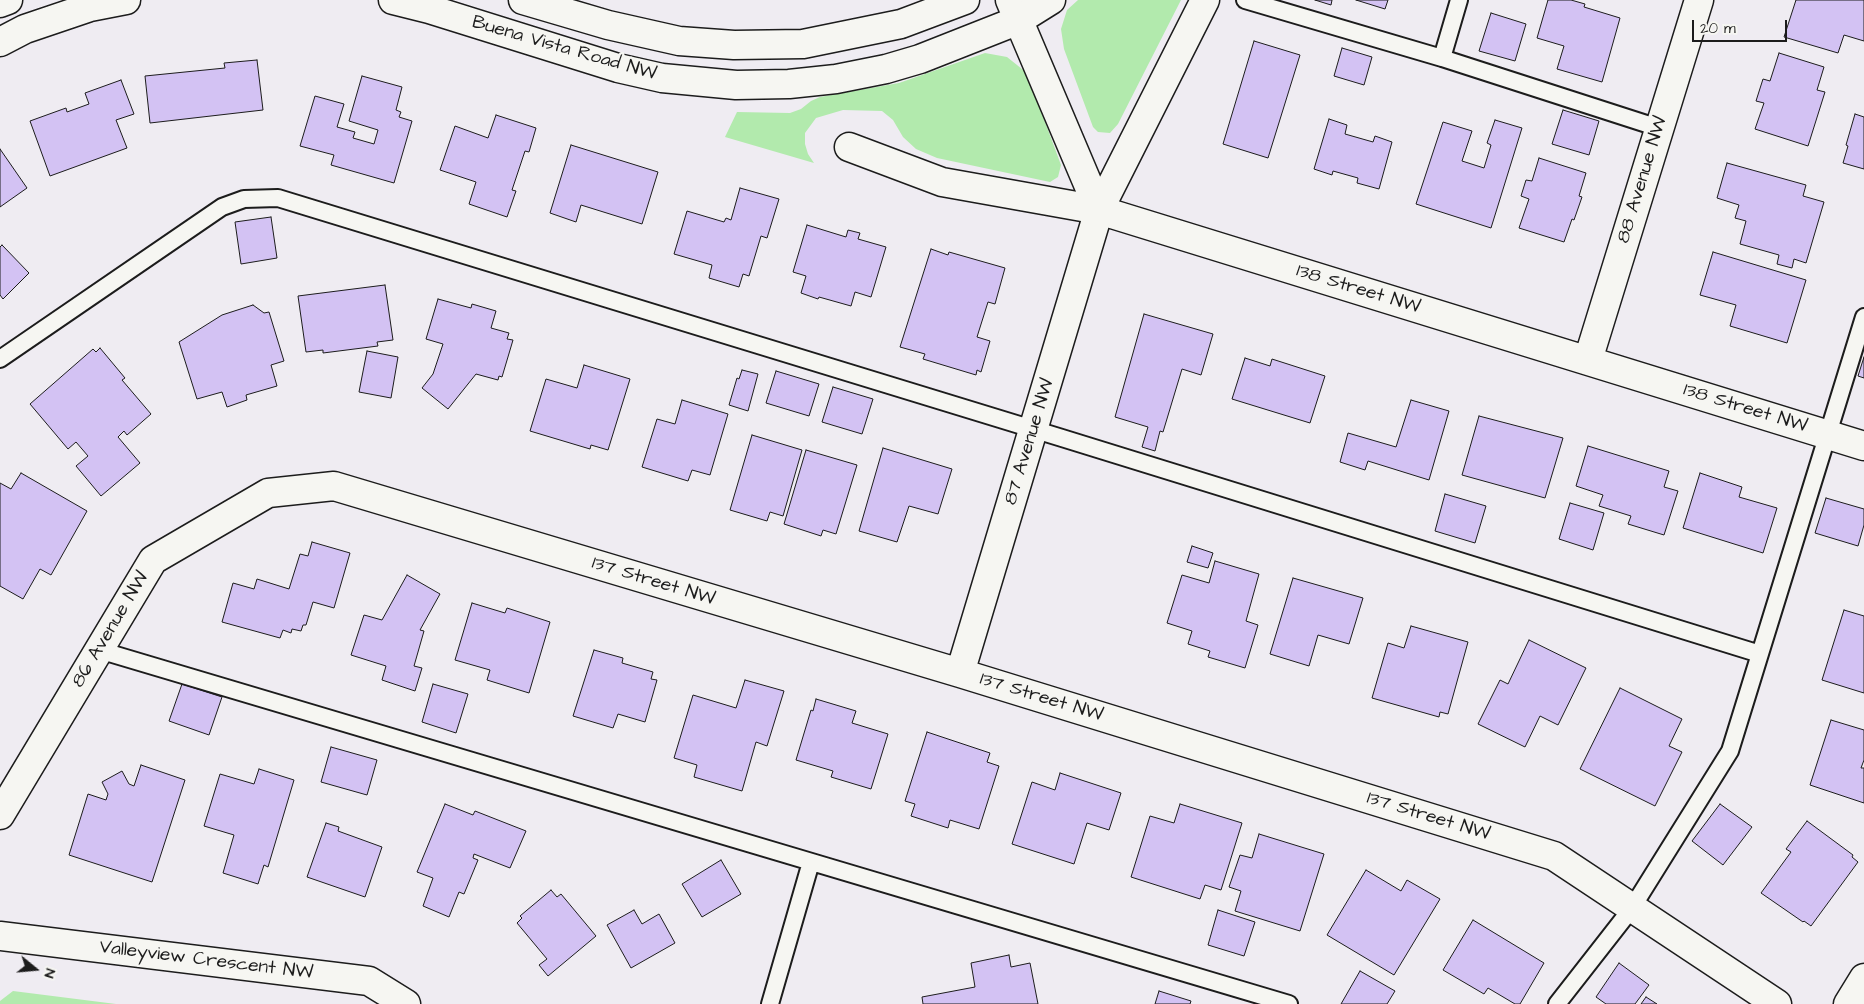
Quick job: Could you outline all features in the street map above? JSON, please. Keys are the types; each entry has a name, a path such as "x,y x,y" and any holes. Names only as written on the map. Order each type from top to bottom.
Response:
{"street":[{"path":"0,3 8,0"},
{"path":"0,42 25,29 89,4 126,0"},
{"name":"Buena Vista Road NW","path":"393,0 429,9 618,68 662,78 736,85 799,83 836,79 886,69 920,59 1014,10 1051,0"},
{"name":"Buena Vista Road NW","path":"522,0 608,25 680,41 734,45 804,44 901,24 965,0"},
{"name":"87 Avenue NW","path":"960,673 1099,210 1205,0"},
{"name":"88 Avenue NW","path":"1588,360 1699,0"},
{"path":"1014,10 1099,210"},
{"name":"138 Street NW","path":"849,147 942,182 1099,210 1864,446"},
{"name":"137 Street NW","path":"268,493 334,486 960,673 1554,856 1777,1004"},
{"name":"86 Avenue NW","path":"0,815 153,560 268,493"},
{"name":"Valleyview Crescent NW","path":"0,936 369,981 406,1004"},
{"path":"1848,1004 1864,978"}],"lane":[{"path":"1246,0 1442,58 1659,128"},
{"path":"1442,58 1459,0"},
{"path":"0,359 222,207 244,200 278,198 1760,654"},
{"path":"1557,1004 1632,908 1730,752 1864,317"},
{"path":"99,650 1289,1004"},
{"path":"770,1004 811,862"}],"green space":[{"path":"1078,0 1181,0 1118,124 1110,133 1098,132 1093,127 1064,49 1061,29 1067,10"},
{"path":"985,53 1007,57 1027,73 1061,165 1058,177 1050,182 937,158 916,149 903,137 893,120 882,111 843,110 816,118 805,133 805,144 808,154 814,163 725,137 737,112 790,113 801,109 820,97 899,83"},
{"path":"13,991 116,1004 0,1004 0,1001"}],"building":[{"path":"1315,0 1332,0 1331,5"},
{"path":"1356,0 1388,0 1385,9"},
{"path":"1548,0 1571,0 1585,4 1584,7 1620,18 1602,82 1557,69 1564,46 1537,38"},
{"path":"1796,0 1864,0 1864,41 1844,35 1838,53 1784,37"},
{"path":"1491,13 1526,24 1515,61 1479,51"},
{"path":"1254,41 1300,55 1268,158 1223,144"},
{"path":"1342,48 1372,57 1364,85 1334,76"},
{"path":"1779,53 1824,67 1817,90 1825,92 1808,146 1755,129 1764,103 1756,101 1763,79 1770,81"},
{"path":"257,60 263,110 150,123 145,76 225,68 224,63"},
{"path":"362,76 402,87 396,110 401,112 399,117 412,121 394,183 331,165 334,155 300,146 315,96 344,104 337,127 355,132 353,138 374,144 378,130 349,121"},
{"path":"121,80 134,114 116,120 127,148 50,176 30,121 66,108 67,112 89,104 85,93"},
{"path":"1563,110 1599,121 1589,155 1552,144"},
{"path":"1855,114 1864,117 1864,169 1843,163"},
{"path":"496,115 536,128 529,152 525,151 512,190 516,191 507,217 469,204 476,182 440,170 455,126 488,138"},
{"path":"1329,119 1347,125 1345,134 1373,142 1375,136 1392,142 1379,189 1357,183 1358,178 1333,171 1332,175 1314,169"},
{"path":"1495,120 1522,128 1491,228 1416,204 1443,122 1472,131 1462,161 1484,168 1491,145 1487,143"},
{"path":"571,145 658,172 642,224 581,205 576,222 550,213"},
{"path":"0,149 27,188 0,207"},
{"path":"1539,158 1586,173 1579,196 1582,197 1564,242 1519,228 1529,199 1521,196 1526,180 1532,181"},
{"path":"1727,163 1806,185 1803,196 1824,202 1806,263 1794,259 1792,268 1777,264 1779,255 1740,244 1746,221 1735,218 1739,205 1717,198"},
{"path":"740,188 779,199 767,238 761,236 749,276 743,274 739,287 709,278 712,265 674,254 687,211 724,222 726,218 731,220"},
{"path":"271,217 277,258 241,264 235,222"},
{"path":"807,225 846,237 848,230 860,233 858,239 886,247 871,297 855,292 851,306 819,297 818,299 801,293 806,276 793,272"},
{"path":"2,245 29,273 3,299 0,295 0,247"},
{"path":"931,249 948,255 949,252 1005,268 995,304 988,302 977,337 990,341 981,372 977,370 976,375 923,359 925,354 900,347"},
{"path":"1713,252 1806,280 1787,343 1730,326 1736,305 1700,295"},
{"path":"385,285 393,340 377,342 378,346 323,353 323,350 306,352 298,296"},
{"path":"438,299 471,308 472,304 496,311 491,328 509,333 507,339 513,340 502,377 499,376 498,380 476,374 448,409 422,388 433,374 443,344 426,339"},
{"path":"253,305 264,313 269,312 284,361 271,365 277,386 246,395 247,400 227,407 222,392 197,399 179,342 222,315"},
{"path":"1144,314 1213,334 1201,375 1182,369 1163,432 1160,431 1155,451 1142,447 1148,427 1115,417"},
{"path":"100,348 125,378 122,380 151,414 127,435 124,431 118,437 140,463 101,496 76,466 88,456 76,442 68,449 30,404 93,349 96,352"},
{"path":"367,351 398,357 391,398 359,392"},
{"path":"1864,357 1864,378 1858,376"},
{"path":"1245,358 1270,366 1272,359 1325,376 1310,423 1232,399"},
{"path":"584,365 630,379 608,450 591,445 590,449 530,431 546,379 577,388"},
{"path":"742,370 758,374 748,411 729,405 737,378 739,379"},
{"path":"776,371 819,384 809,416 766,403"},
{"path":"833,387 873,399 862,434 822,422"},
{"path":"682,400 728,414 710,475 692,470 688,481 642,467 657,419 675,424"},
{"path":"1411,400 1449,411 1429,480 1368,461 1365,470 1340,462 1348,433 1396,447"},
{"path":"1479,416 1563,438 1545,498 1462,475"},
{"path":"752,435 802,450 783,516 770,512 767,521 730,510"},
{"path":"1588,446 1669,471 1664,487 1678,491 1664,535 1628,524 1631,516 1599,506 1603,495 1576,486"},
{"path":"883,448 952,469 938,514 909,506 897,542 859,531"},
{"path":"806,450 857,465 836,534 823,530 821,536 784,524"},
{"path":"21,473 87,511 51,575 40,569 23,599 0,586 0,483 11,489"},
{"path":"1700,473 1742,487 1739,497 1777,508 1763,553 1683,528"},
{"path":"1445,494 1486,506 1475,543 1435,531"},
{"path":"1826,498 1864,509 1864,525 1858,546 1815,533"},
{"path":"1570,503 1604,513 1593,550 1559,539"},
{"path":"312,542 350,553 334,608 313,602 306,625 303,625 301,631 292,629 291,633 283,630 280,638 222,622 233,583 254,589 257,579 289,589 300,554 308,556"},
{"path":"1192,546 1213,553 1208,568 1187,562"},
{"path":"1215,561 1259,574 1246,621 1258,625 1245,668 1208,657 1210,651 1188,644 1192,631 1167,623 1182,575 1209,583"},
{"path":"407,575 440,594 420,630 424,631 414,666 422,668 415,691 382,680 386,666 351,655 364,615 382,620"},
{"path":"1293,578 1363,598 1349,644 1318,635 1309,666 1270,654"},
{"path":"472,603 505,613 507,608 550,622 529,693 487,680 490,670 455,660"},
{"path":"1844,610 1864,616 1864,693 1822,680"},
{"path":"1411,626 1468,642 1448,714 1440,712 1439,717 1372,698 1388,643 1404,648"},
{"path":"1529,640 1586,668 1558,725 1540,716 1525,747 1478,724 1500,680 1508,684"},
{"path":"594,650 623,658 622,663 653,672 651,679 657,680 645,722 618,714 613,728 573,716"},
{"path":"745,680 784,691 767,746 756,742 742,791 694,777 697,765 674,758 693,695 736,708"},
{"path":"182,684 222,697 209,735 169,721"},
{"path":"433,684 468,694 456,733 422,722"},
{"path":"1620,688 1682,719 1669,746 1682,752 1655,806 1580,769"},
{"path":"816,699 856,711 852,723 888,734 871,789 831,777 833,771 796,760"},
{"path":"1831,720 1864,730 1864,760 1861,768 1864,768 1864,803 1810,785"},
{"path":"927,732 990,753 987,762 999,766 979,829 950,820 948,828 911,816 915,804 905,801"},
{"path":"331,747 377,760 367,795 321,782"},
{"path":"141,765 185,780 152,882 69,855 88,794 106,800 108,794 102,782 122,771 129,784 134,786"},
{"path":"259,769 294,780 268,867 264,865 258,884 223,873 234,835 204,826 220,774 254,784"},
{"path":"1060,773 1121,793 1109,830 1087,823 1074,864 1012,844 1032,782 1055,790"},
{"path":"445,804 473,815 475,811 526,831 510,868 474,854 473,858 478,860 464,894 459,892 449,917 423,906 433,878 417,872"},
{"path":"1180,804 1242,823 1221,890 1205,885 1200,899 1131,877 1150,816 1174,823"},
{"path":"1720,804 1752,827 1723,865 1692,841"},
{"path":"1807,821 1853,855 1852,857 1858,862 1811,926 1761,893 1791,852 1786,849"},
{"path":"326,823 339,827 338,831 382,847 365,897 307,877"},
{"path":"1259,834 1324,854 1300,931 1235,911 1241,891 1229,887 1240,855 1252,858"},
{"path":"721,860 741,894 702,917 682,884"},
{"path":"1366,870 1401,891 1407,880 1440,899 1394,975 1327,935"},
{"path":"551,890 557,897 561,894 596,936 548,976 539,965 547,959 517,923 522,918 520,916"},
{"path":"634,910 642,924 659,914 675,943 631,968 607,925"},
{"path":"1218,910 1255,922 1244,956 1208,945"},
{"path":"1473,920 1544,963 1520,1004 1515,1004 1488,988 1484,994 1443,970"},
{"path":"1009,955 1011,967 1030,963 1038,1004 923,1004 922,997 975,987 971,963"},
{"path":"1619,963 1649,985 1635,1004 1606,1004 1596,997"},
{"path":"1360,971 1395,991 1387,1004 1341,1004"},
{"path":"1159,991 1191,1001 1190,1004 1155,1004"},
{"path":"1646,997 1657,1004 1641,1004"}]}
